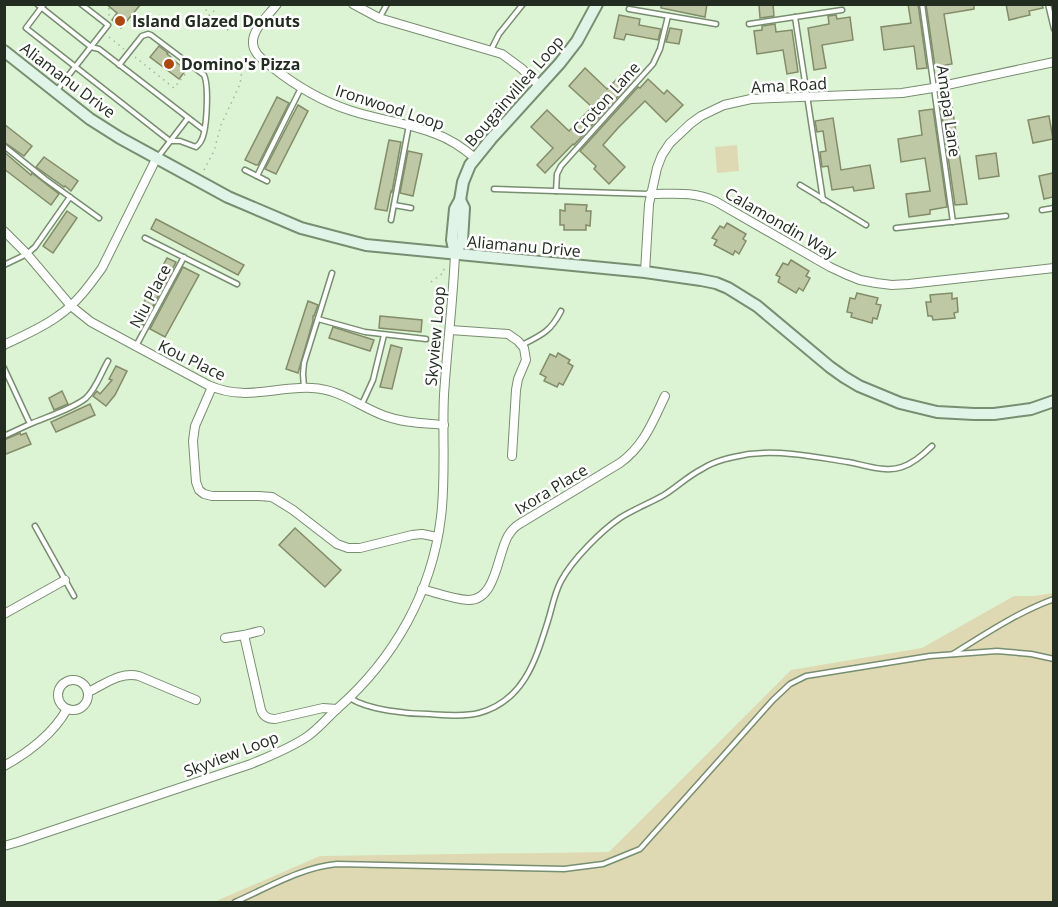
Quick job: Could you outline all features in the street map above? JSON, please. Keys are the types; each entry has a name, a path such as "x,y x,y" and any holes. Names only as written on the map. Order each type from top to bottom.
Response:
{"street":[{"name":"Ironwood Loop","path":"277,4 255,32 254,48 259,56 290,81 352,112 409,124 439,135 475,158"},
{"path":"353,4 380,18 502,54 539,85"},
{"name":"Bougainvillea Loop","path":"455,254 452,240 455,209 460,200 466,173 475,158 560,63 577,41 597,4"},
{"name":"Aliamanu Drive","path":"4,51 120,138 228,197 301,228 366,244 645,272 716,283 757,306 844,377 859,386 900,403 937,411 994,414 1031,409 1053,401"},
{"name":"Ama Road","path":"645,272 650,194 657,168 662,155 679,134 701,116 724,105 750,99 902,93 1053,62"},
{"path":"4,345 56,318 71,306 102,268 157,158"},
{"name":"Calamondin Way","path":"650,194 690,193 703,196 830,267 860,280 876,283 909,284 1053,268"},
{"name":"Kou Place","path":"4,231 27,254 71,306 91,322 212,387 227,392 247,394 304,388 330,391 394,419 444,425"},
{"name":"Skyview Loop","path":"4,846 251,764 280,752 308,736 350,698 390,650 411,616 422,589 433,559 441,520 444,396 455,254"},
{"path":"450,330 505,334 516,339 525,351 526,360 516,390 512,456"},
{"path":"212,387 195,426 193,441 196,482 199,490 204,494 272,497 337,544 348,548 360,548 412,535 437,537"},
{"name":"Ixora Place","path":"422,589 466,600 484,594 490,585 506,540 514,528 633,453 647,435 665,396"},
{"path":"4,614 65,580"},
{"path":"225,638 260,631"},
{"path":"244,635 261,710 266,717 275,719 323,708 337,709"},
{"path":"88,692 118,677 131,674 196,700"},
{"path":"70,681 78,681 85,686 88,692 87,700 81,708 74,710 67,709 59,698 59,691 64,684 70,681"},
{"path":"4,766 29,750 57,724 67,709"}],"lane":[{"path":"56,92 108,26 81,4"},
{"path":"380,18 387,4"},
{"path":"491,50 499,33 523,4"},
{"name":"Amapa Lane","path":"922,4 953,222"},
{"path":"1048,4 1053,29"},
{"path":"119,65 142,36 148,34 204,75 207,82 204,131 196,147 180,141 170,141 26,28 41,6 204,131"},
{"path":"629,9 716,24"},
{"path":"749,24 842,10"},
{"name":"Croton Lane","path":"556,191 557,174 561,166 652,64 660,49 668,16"},
{"path":"795,17 823,200"},
{"path":"257,176 301,87"},
{"path":"157,158 188,118"},
{"path":"391,220 409,124"},
{"path":"4,146 99,218"},
{"path":"245,170 267,181"},
{"path":"800,185 866,225"},
{"name":"Calamondin Way","path":"494,189 650,194"},
{"path":"4,265 27,254 39,242 70,197"},
{"path":"394,205 411,208"},
{"path":"1042,210 1053,208"},
{"path":"896,228 1006,216"},
{"name":"Niu Place","path":"145,238 237,284"},
{"name":"Niu Place","path":"136,346 184,257"},
{"path":"304,388 303,368 332,273"},
{"path":"522,346 549,330 561,311"},
{"path":"317,319 365,333 426,339"},
{"path":"362,405 373,380 384,335"},
{"path":"4,436 86,398 108,361"},
{"path":"4,368 30,424"},
{"path":"350,698 359,704 405,713 453,715 478,713 500,705 515,693 531,666 542,640 554,598 562,579 574,561 603,531 621,517 666,494 703,468 725,459 766,453 790,453 882,469 901,468 919,459 932,446"},
{"path":"35,526 74,596"},
{"path":"952,655 1053,598"},
{"path":"235,903 303,872 326,865 564,870 603,864 640,849 766,707 790,684 806,676 930,656 997,651 1031,654 1053,659"}],"path":[{"path":"104,4 109,9 109,20"},
{"path":"203,4 209,16 231,33"},
{"path":"209,16 217,8"},
{"path":"108,37 174,88 192,65"},
{"path":"204,170 214,151 221,125 240,84 243,63"},
{"path":"431,282 443,273 443,265"}],"shaded area":[{"path":"737,145 739,171 717,173 715,147"},
{"path":"1053,593 1053,902 214,902 320,856 609,852 791,670 922,648 1014,596"}],"building":[{"path":"106,4 141,4 121,28 112,20 117,13"},
{"path":"661,4 707,4 705,17 661,8"},
{"path":"773,4 774,16 760,18 759,5"},
{"path":"908,4 918,4 927,68 917,69 914,46 884,50 881,27 911,23"},
{"path":"926,4 974,4 974,9 944,14 952,64 935,67"},
{"path":"1006,4 1042,4 1043,8 1029,11 1030,15 1009,20"},
{"path":"619,15 640,19 639,25 661,29 658,40 626,34 624,40 614,38"},
{"path":"836,15 837,19 850,17 853,40 822,45 826,68 814,70 808,28 829,24 828,16"},
{"path":"775,24 776,32 792,30 798,72 787,74 783,50 757,54 754,31 762,30 762,26"},
{"path":"670,28 682,30 679,44 666,42"},
{"name":"Domino's Pizza","path":"159,46 186,70 179,79 150,57"},
{"path":"585,68 607,89 624,72 632,81 574,145 545,173 537,165 553,148 531,127 547,110 569,131 592,107 569,86"},
{"path":"648,79 664,94 667,90 683,105 666,122 645,101 618,128 603,145 625,167 609,184 594,169 596,166 580,151"},
{"path":"277,97 289,103 256,165 245,160"},
{"path":"298,105 308,111 276,174 265,169"},
{"path":"952,106 967,204 955,205 941,108"},
{"path":"933,109 947,207 930,210 930,214 909,217 906,194 930,191 925,158 901,162 898,139 922,135 919,111"},
{"path":"1049,116 1053,139 1033,143 1028,120"},
{"path":"833,118 841,170 870,165 874,188 854,191 853,187 832,190 828,166 822,167 820,152 826,151 823,131 817,132 815,121"},
{"path":"4,124 32,146 24,156 4,142"},
{"path":"389,140 401,142 387,211 375,209"},
{"path":"408,151 422,154 413,196 400,193"},
{"path":"4,152 31,175 32,173 59,194 51,205 4,169"},
{"path":"996,153 999,176 979,179 976,156"},
{"path":"44,157 78,181 71,191 36,167"},
{"path":"1053,173 1053,197 1044,199 1039,176"},
{"path":"565,204 587,205 586,211 591,211 590,226 586,225 586,230 564,230 564,225 560,225 560,210 565,211"},
{"path":"67,211 77,218 53,253 43,246"},
{"path":"156,219 244,265 238,275 151,229"},
{"path":"727,223 746,234 743,239 746,241 739,254 735,251 733,255 714,245 717,240 712,238 720,226 724,228"},
{"path":"167,258 176,262 143,325 134,321"},
{"path":"791,260 809,271 806,276 810,278 803,291 799,288 796,293 778,282 780,277 776,275 783,263 788,265"},
{"path":"183,267 199,275 165,337 150,329"},
{"path":"857,293 878,298 876,304 881,305 877,319 873,318 872,323 851,317 852,313 847,312 850,298 855,299"},
{"path":"952,293 952,299 957,298 958,312 954,313 955,318 933,320 932,316 928,316 926,302 931,302 930,295"},
{"path":"308,301 318,305 298,373 286,369"},
{"path":"380,316 422,320 421,332 379,328"},
{"path":"333,327 374,340 370,351 329,338"},
{"path":"391,345 402,348 392,389 380,387"},
{"path":"558,353 570,360 568,363 573,366 563,385 559,383 557,387 544,381 546,377 540,374 550,354 556,357"},
{"path":"116,366 127,371 115,395 106,406 93,396 97,391 100,394 112,380 109,379"},
{"path":"62,391 68,404 54,410 49,398"},
{"path":"90,404 95,415 56,432 51,422"},
{"path":"20,433 21,435 26,433 31,444 4,455 4,440"},
{"path":"295,528 341,570 325,587 279,545"}],"place":[{"name":"Island Glazed Donuts","path":"120,21"},
{"name":"Domino's Pizza","path":"169,64"}]}
